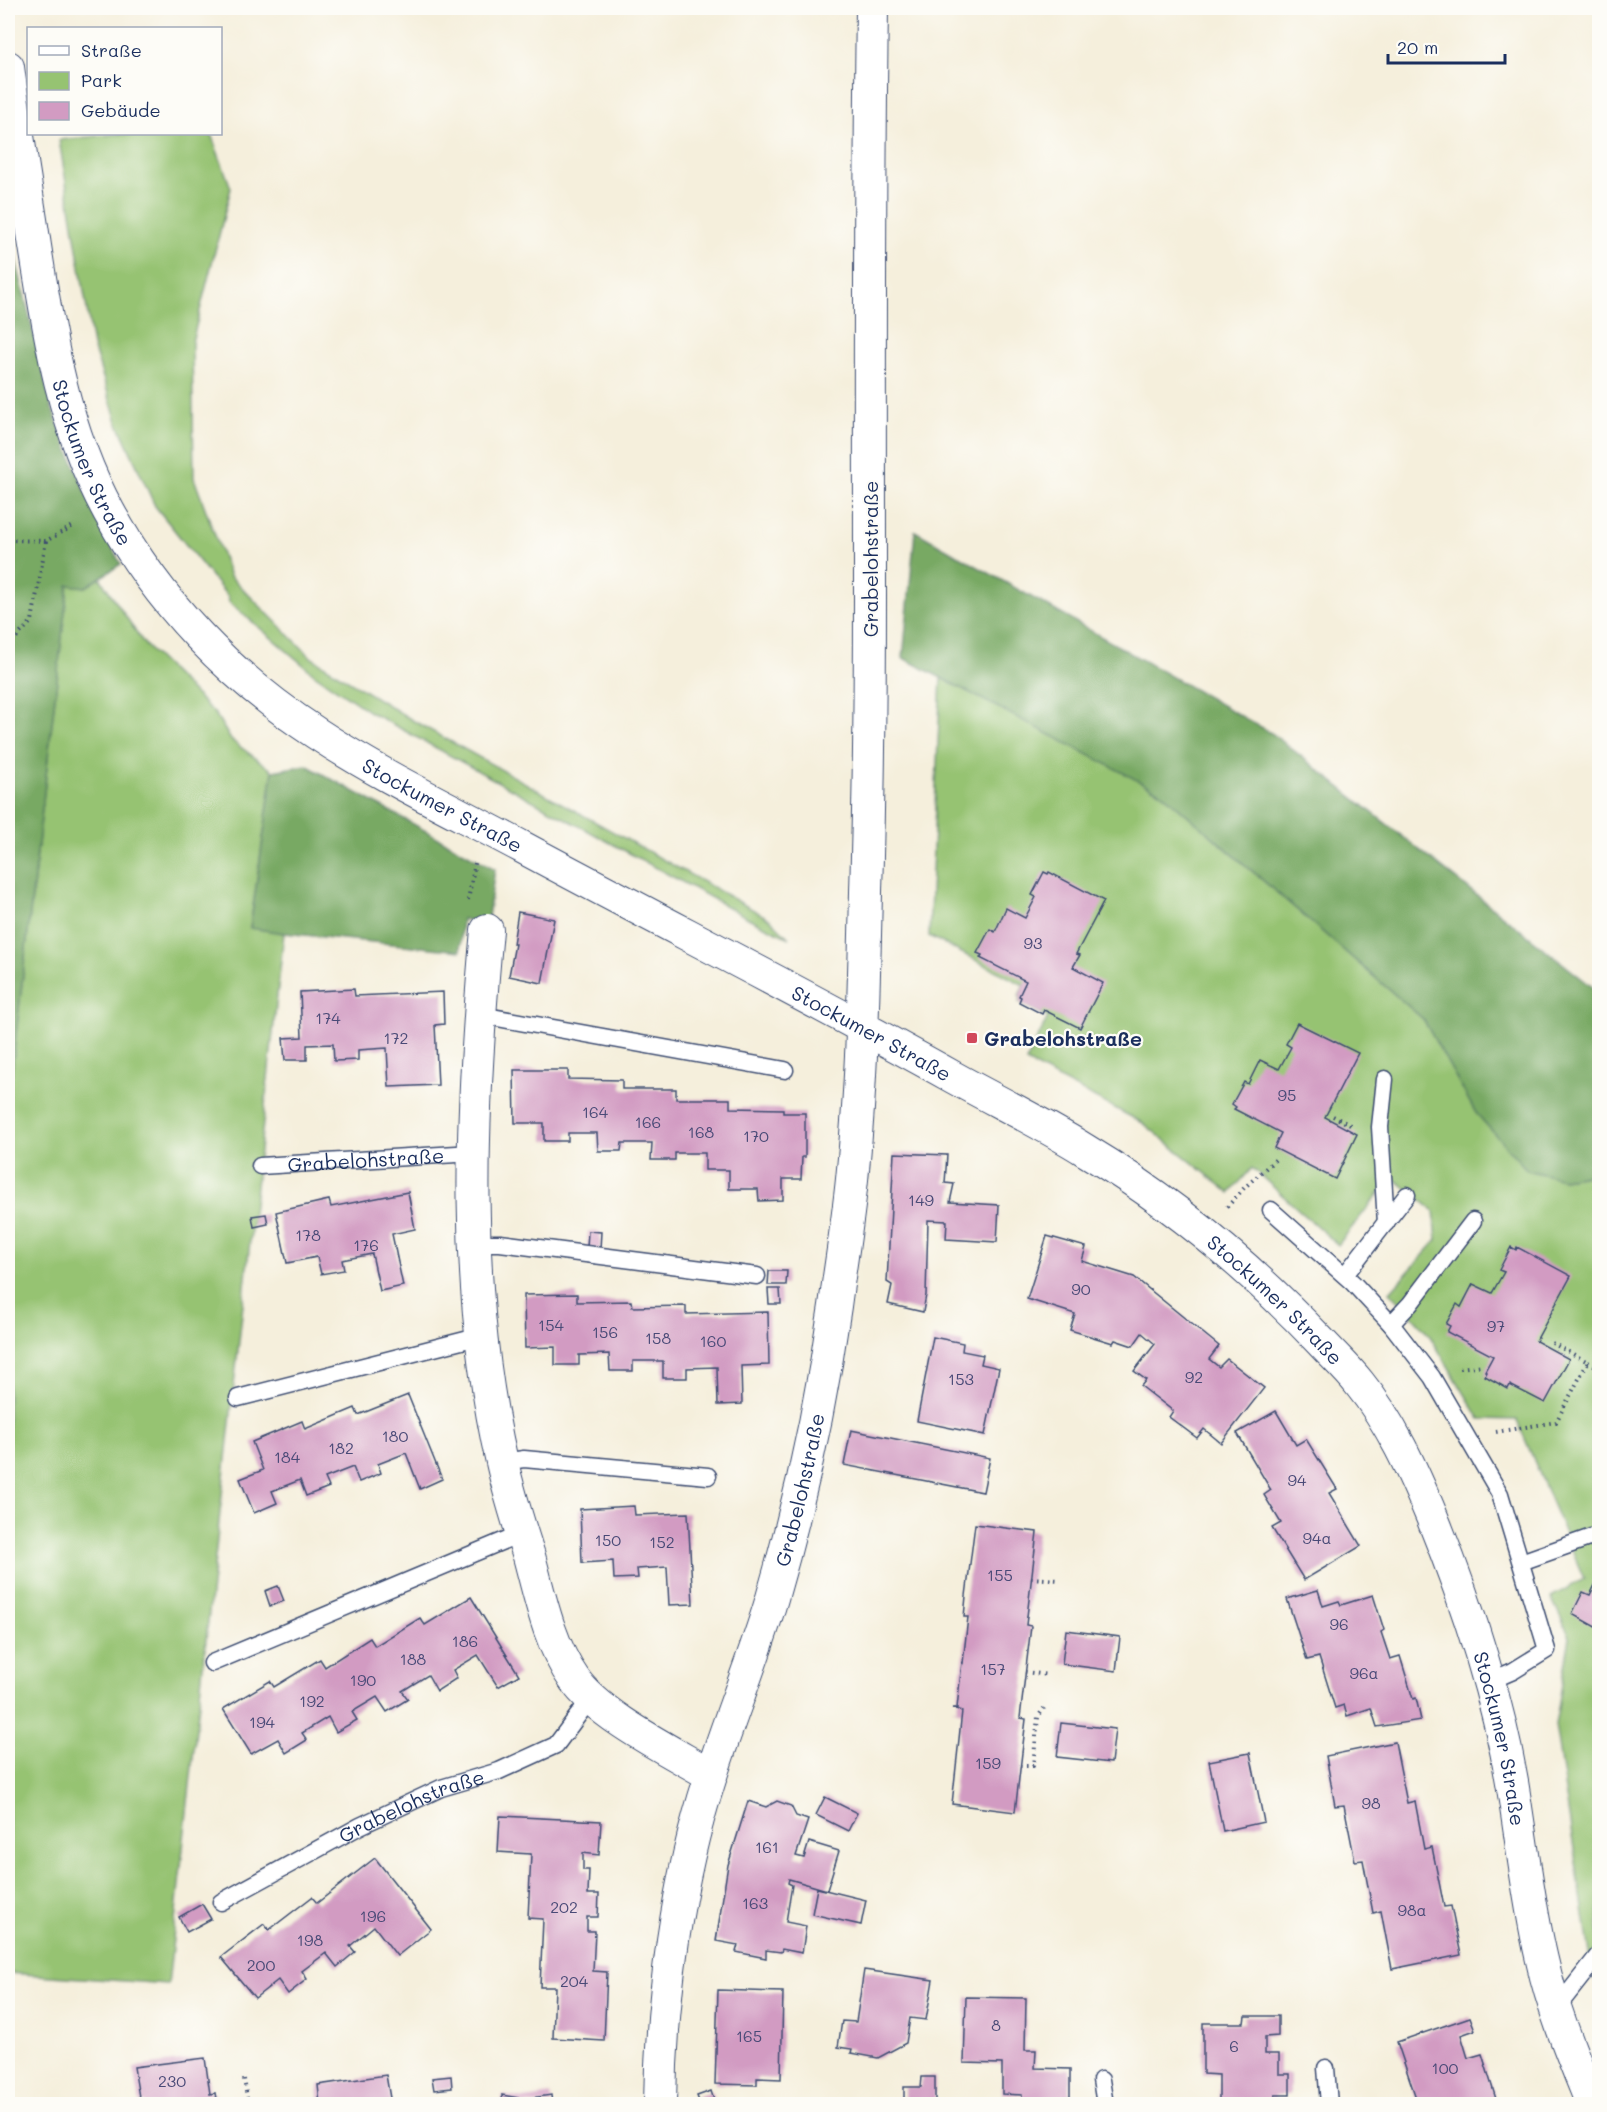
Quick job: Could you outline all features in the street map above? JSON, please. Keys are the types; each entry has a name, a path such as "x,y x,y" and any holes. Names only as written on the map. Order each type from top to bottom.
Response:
{"street":[{"name":"Grabelohstraße","path":"660,2104 666,1998 675,1931 699,1813 772,1598 797,1505 815,1424 834,1311 853,1171 863,1027 870,717 872,8"},
{"name":"Stockumer Straße","path":"9,86 47,323 61,387 79,443 106,507 133,552 164,596 204,644 255,687 312,730 370,766 607,894 863,1027 1083,1148 1133,1180 1251,1273 1305,1325 1361,1385 1386,1422 1427,1506 1454,1571 1490,1681 1511,1780 1530,1903 1544,1968 1556,2009 1592,2104"},
{"name":"Grabelohstraße","path":"488,930 473,1153 475,1243 481,1336 502,1462 548,1623 574,1680 610,1714 711,1775"}],"lane":[{"path":"481,1015 785,1070"},
{"path":"1385,1079 1380,1126 1386,1223"},
{"name":"Grabelohstraße","path":"260,1166 473,1153"},
{"path":"1345,1275 1407,1194"},
{"path":"1271,1210 1345,1275 1391,1324 1432,1377 1500,1494 1547,1650 1490,1681"},
{"path":"1391,1324 1410,1304 1473,1221"},
{"path":"475,1243 500,1243 757,1276"},
{"path":"238,1398 481,1336"},
{"path":"502,1462 524,1459 708,1476"},
{"path":"212,1664 522,1533"},
{"path":"1521,1562 1599,1534"},
{"name":"Grabelohstraße","path":"221,1902 360,1826 441,1788 499,1771 556,1745 582,1710 588,1695"},
{"path":"1556,2009 1599,1953"},
{"path":"1326,2068 1329,2104"},
{"path":"1101,2080 1105,2104"}],"path":[{"path":"8,540 46,540 106,507"},
{"path":"8,646 32,621 46,540"},
{"path":"1233,1199 1276,1159"},
{"path":"1548,1341 1599,1368"},
{"path":"1466,1437 1556,1422 1588,1362"},
{"path":"1031,1578 1059,1580"},
{"path":"1025,1672 1048,1675"},
{"path":"1020,1766 1033,1766 1038,1717 1044,1708"},
{"path":"244,2079 248,2104"},
{"path":"433,2098 434,2104"}],"green space":[{"path":"106,135 211,135 231,188 192,342 194,478 230,576 312,658 412,720 770,919 789,938 370,712 314,674 229,602 228,597 155,506 117,422 93,346 59,140"},
{"path":"8,216 13,248 51,406 98,523 121,564 86,587 68,585 8,1104"},
{"path":"915,531 1273,734 1599,992 1599,1173 1563,1179 1527,1170 1476,1113 1423,1019 1162,793 903,658"},
{"path":"100,578 145,645 216,715 231,740 273,771 250,927 284,933 168,1984 8,1973 8,1104 68,584 86,587"},
{"path":"941,677 1162,793 1423,1019 1476,1113 1563,1179 1599,1173 1599,1991 1592,1967 1555,1725 1570,1637 1551,1597 1584,1579 1517,1420 1480,1419 1428,1333 1390,1292 1437,1240 1434,1211 1392,1177 1338,1245 1252,1168 1230,1193 1143,1123 1026,1062 1048,1017 1019,1002 1024,985 929,936"},
{"path":"306,765 495,869 487,924 462,919 460,951 250,928 273,771"}],"building":[{"path":"1044,872 1048,874 1049,872 1104,901 1076,954 1080,955 1073,967 1103,983 1080,1028 1044,1010 1042,1014 1019,1002 1021,997 1019,996 1026,981 980,958 982,955 977,953 990,929 995,932 1006,908 1025,918 1036,897 1032,895"},
{"path":"518,912 554,919 542,983 509,976"},
{"path":"354,989 355,996 443,992 444,1024 435,1025 438,1085 389,1087 387,1048 358,1050 358,1060 334,1061 333,1044 307,1045 307,1060 285,1060 283,1038 302,1037 300,992"},
{"path":"1297,1023 1358,1053 1325,1117 1357,1134 1335,1179 1274,1148 1281,1133 1234,1109 1236,1107 1232,1104 1244,1082 1248,1084 1260,1060 1279,1069 1291,1047 1286,1044"},
{"path":"514,1070 568,1070 568,1079 622,1080 622,1089 676,1089 676,1099 730,1099 730,1108 783,1109 783,1113 805,1113 805,1157 802,1157 801,1179 783,1179 783,1200 759,1201 758,1189 729,1189 729,1170 705,1170 705,1153 675,1153 675,1160 651,1160 652,1143 622,1143 621,1151 598,1151 597,1133 568,1133 568,1141 544,1141 544,1123 515,1123"},
{"path":"894,1153 947,1155 945,1183 954,1184 950,1202 999,1205 997,1242 946,1239 947,1221 928,1220 926,1295 923,1312 888,1304 892,1285 887,1282"},
{"path":"408,1192 415,1229 392,1234 403,1286 380,1291 372,1254 342,1260 344,1270 321,1274 317,1257 287,1263 276,1212 329,1200 331,1207"},
{"path":"266,1214 268,1224 254,1227 252,1216"},
{"path":"588,1231 601,1232 600,1249 587,1248"},
{"path":"1047,1236 1086,1247 1082,1261 1134,1277 1219,1346 1209,1359 1219,1367 1227,1359 1264,1388 1221,1443 1204,1429 1197,1438 1169,1417 1173,1411 1141,1386 1146,1380 1134,1371 1155,1344 1142,1333 1133,1346 1115,1340 1113,1343 1070,1330 1075,1314 1027,1299"},
{"path":"1511,1247 1516,1250 1517,1247 1571,1276 1536,1341 1569,1359 1545,1403 1510,1385 1508,1389 1485,1376 1487,1372 1485,1371 1493,1356 1447,1332 1450,1326 1446,1324 1457,1304 1461,1307 1473,1284 1492,1293 1504,1272 1499,1270"},
{"path":"769,1271 787,1271 786,1285 768,1285"},
{"path":"768,1289 780,1289 781,1304 769,1304"},
{"path":"577,1294 577,1302 631,1301 632,1307 686,1306 686,1314 768,1312 769,1365 741,1366 742,1404 718,1405 717,1367 687,1368 687,1378 663,1378 663,1361 633,1361 633,1371 610,1371 609,1354 579,1355 579,1365 555,1365 555,1347 525,1348 524,1295"},
{"path":"933,1337 963,1343 962,1351 983,1355 981,1364 999,1368 985,1435 917,1421"},
{"path":"408,1395 442,1479 420,1489 406,1453 378,1464 381,1473 359,1482 353,1467 325,1478 329,1487 306,1496 300,1480 272,1491 277,1503 254,1513 240,1479 263,1470 252,1442 302,1421 305,1429 355,1408 358,1415"},
{"path":"1276,1411 1296,1445 1306,1439 1337,1489 1329,1493 1361,1546 1304,1580 1272,1528 1281,1523 1264,1495 1271,1490 1237,1433"},
{"path":"851,1430 990,1458 983,1492 844,1465"},
{"path":"634,1506 635,1515 688,1513 693,1604 669,1605 667,1567 637,1569 638,1578 614,1579 613,1561 582,1563 580,1509"},
{"path":"975,1524 1037,1532 1026,1625 1031,1626 1020,1718 1026,1719 1015,1812 952,1804 962,1711 952,1708 957,1708 963,1663 968,1617 964,1617"},
{"path":"1599,1577 1599,1629 1572,1614 1583,1592 1590,1595"},
{"path":"278,1586 284,1601 270,1606 265,1591"},
{"path":"1318,1590 1323,1606 1339,1601 1341,1605 1373,1595 1390,1659 1400,1656 1413,1699 1416,1698 1421,1720 1377,1727 1371,1708 1347,1716 1344,1705 1335,1708 1319,1657 1307,1660 1287,1599"},
{"path":"471,1597 519,1675 498,1687 478,1655 453,1670 457,1678 437,1691 428,1675 402,1691 408,1699 387,1712 377,1697 352,1712 357,1720 336,1732 328,1717 302,1733 307,1740 286,1753 278,1739 251,1754 223,1709 270,1681 274,1687 320,1659 325,1667 370,1638 375,1646 420,1618 425,1625"},
{"path":"1066,1630 1120,1637 1116,1671 1062,1664"},
{"path":"1061,1723 1115,1729 1111,1763 1057,1757"},
{"path":"1395,1742 1407,1803 1415,1801 1424,1849 1432,1847 1444,1907 1451,1906 1461,1955 1392,1969 1381,1911 1373,1913 1363,1860 1355,1861 1344,1805 1335,1806 1326,1756"},
{"path":"1250,1753 1264,1822 1223,1831 1209,1761"},
{"path":"825,1797 857,1813 848,1831 816,1815"},
{"path":"748,1801 766,1807 777,1801 791,1806 796,1816 808,1820 796,1856 804,1858 809,1842 839,1851 827,1890 789,1879 788,1883 792,1885 786,1922 806,1926 802,1953 782,1949 781,1952 766,1950 766,1958 736,1952 738,1945 716,1941 728,1865"},
{"path":"500,1816 601,1821 599,1855 583,1853 583,1870 589,1870 588,1894 599,1894 598,1917 587,1917 587,1931 595,1931 593,1971 607,1972 604,2041 553,2038 555,1987 540,1987 543,1919 528,1918 531,1854 498,1852"},
{"path":"375,1858 431,1929 397,1956 374,1926 350,1946 355,1952 337,1967 326,1953 302,1971 307,1979 288,1994 278,1980 255,1998 221,1957 264,1924 269,1930 312,1897 317,1903"},
{"path":"817,1888 866,1900 861,1925 812,1914"},
{"path":"202,1904 211,1919 187,1932 179,1917"},
{"path":"864,1970 933,1980 926,2020 910,2018 906,2043 878,2058 851,2053 852,2049 838,2047 842,2021 856,2022"},
{"path":"718,1990 783,1992 781,2079 757,2078 757,2085 715,2084"},
{"path":"966,1997 1026,1998 1025,2050 1036,2050 1035,2068 1070,2069 1070,2104 1022,2104 1022,2095 1002,2094 1002,2064 964,2063"},
{"path":"1245,2016 1278,2016 1278,2036 1265,2037 1265,2054 1279,2054 1279,2074 1290,2074 1290,2095 1275,2095 1276,2104 1219,2104 1219,2075 1203,2074 1203,2023 1244,2023"},
{"path":"1470,2017 1475,2030 1461,2035 1468,2058 1482,2054 1496,2099 1482,2104 1418,2104 1397,2042"},
{"path":"205,2058 210,2094 215,2093 217,2104 140,2103 134,2067"},
{"path":"386,2075 391,2104 320,2104 318,2085"},
{"path":"451,2076 452,2088 434,2090 432,2078"},
{"path":"922,2077 935,2077 935,2104 904,2104 904,2087 921,2087"},
{"path":"711,2091 715,2103 700,2104 697,2096"},
{"path":"502,2095 524,2099 551,2095 552,2104 503,2104"}],"place":[{"name":"Grabelohstraße","path":"972,1038"}]}
